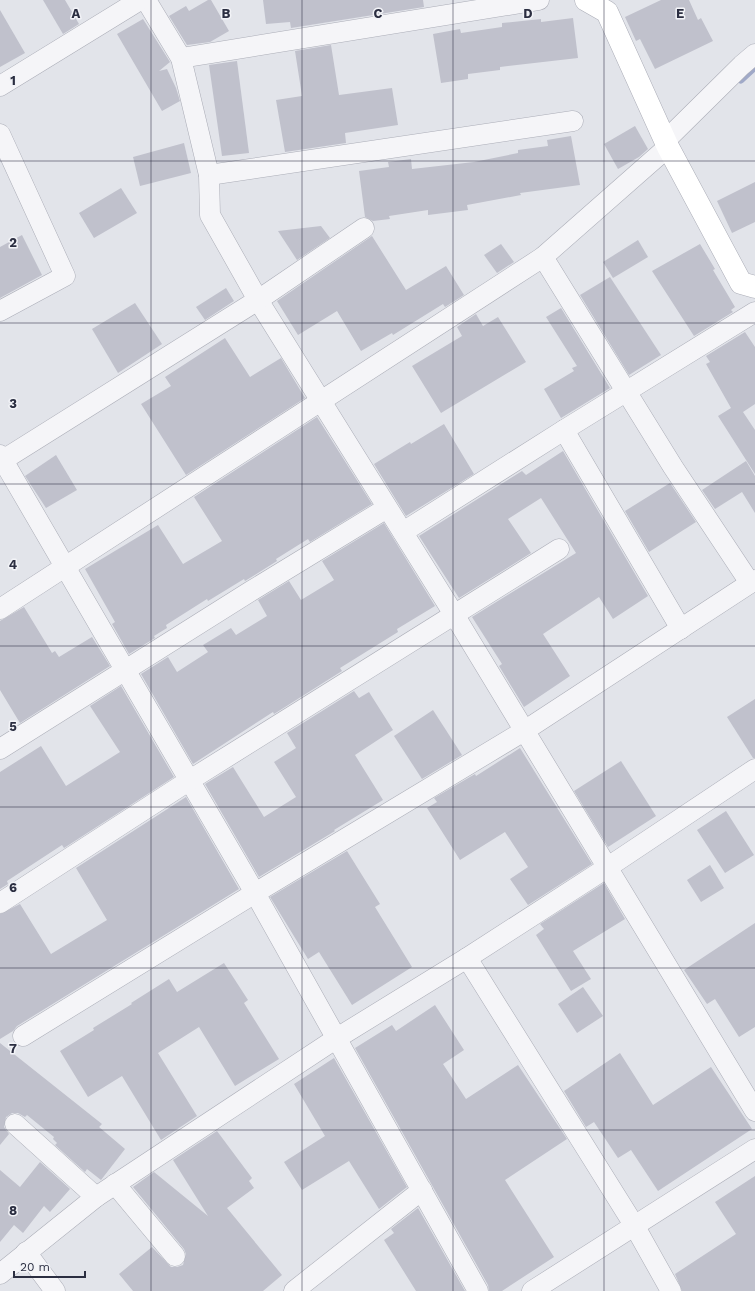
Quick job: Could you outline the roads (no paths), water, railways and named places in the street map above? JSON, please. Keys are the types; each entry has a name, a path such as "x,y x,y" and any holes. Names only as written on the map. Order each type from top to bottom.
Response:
{"street":[{"path":"0,86 140,0"},
{"path":"146,0 180,58 209,175 210,216 258,300 455,616 755,1111"},
{"path":"180,58 539,0"},
{"path":"586,0 607,12 667,144 741,283 755,287"},
{"path":"0,609 65,568 321,399 543,257 667,144 742,65 755,54"},
{"path":"209,175 573,121"},
{"path":"0,134 65,276 0,311"},
{"path":"364,228 258,300 2,457 125,672 190,780 255,893 478,1291"},
{"path":"23,1036 255,893 524,731 752,582 626,392 543,257"},
{"path":"403,532 755,312"},
{"path":"564,430 681,628"},
{"path":"0,749 125,672 251,591 387,508"},
{"path":"0,904 190,780 455,616 559,549"},
{"path":"0,1274 96,1196 337,1038 467,958 608,867 755,769"},
{"path":"467,958 634,1225 671,1291"},
{"path":"15,1124 96,1196"},
{"path":"532,1291 755,1149"},
{"path":"115,1184 174,1256"},
{"path":"294,1291 422,1190"},
{"path":"26,1252 55,1291"}],"waterway":[{"path":"741,80 755,67"}]}
